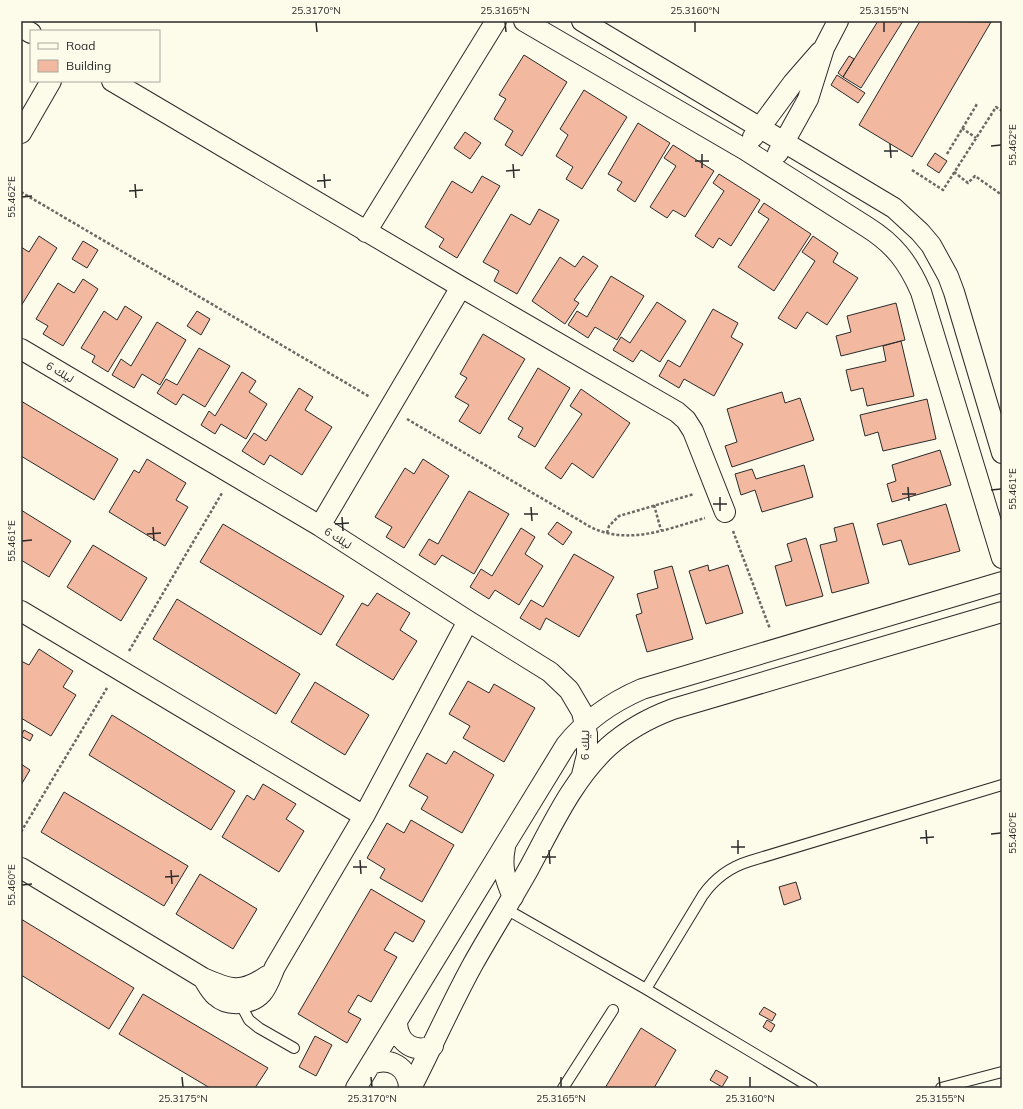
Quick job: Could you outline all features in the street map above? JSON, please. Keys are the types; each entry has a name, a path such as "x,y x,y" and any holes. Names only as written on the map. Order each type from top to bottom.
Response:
{"street":[{"path":"366,232 496,21"},
{"path":"524,21 744,149 882,236 895,248 906,261 923,299 1002,558"},
{"path":"582,21 894,208 920,232 931,245 945,270 954,292 1002,453"},
{"path":"770,165 785,142 808,99 824,48 838,21"},
{"path":"21,27 30,32"},
{"path":"744,149 793,83 824,48"},
{"path":"21,133 50,82"},
{"path":"114,82 366,232 677,412 686,420 693,431 725,512"},
{"path":"320,526 461,287"},
{"name":"ليلك 6","path":"21,349 320,526 561,680 576,700 582,712 585,723 587,734 587,755 581,777"},
{"path":"356,1088 397,1024 566,745 585,723 614,703 642,689 1002,582"},
{"path":"21,611 364,816"},
{"path":"410,1088 433,1046 473,965 570,794 581,777 608,747 624,734 662,713 1002,612"},
{"path":"203,978 216,997 236,1004 254,998 262,992 275,967 364,816 468,621"},
{"path":"506,845 503,867 509,903"},
{"path":"21,868 203,978 229,988 241,988 252,985 275,967"},
{"path":"397,1024 397,1031 400,1038 405,1043 419,1049 426,1049 433,1046"},
{"path":"371,1064 378,1061 387,1061 395,1064 401,1068 406,1075 410,1088"}],"lane":[{"path":"646,989 702,895 710,885 738,864 1002,784"},
{"path":"509,903 646,989 812,1088"},
{"path":"240,1003 249,1020 259,1028 294,1048"},
{"path":"563,1088 613,1010"},
{"path":"941,1088 1002,1072"}],"path":[{"path":"947,154 977,104"},
{"path":"912,170 943,190 996,107 1002,111"},
{"path":"962,128 976,138"},
{"path":"954,172 968,183 975,176 1002,195"},
{"path":"21,192 582,522 607,533 620,536 634,536 662,530 725,512 777,648"},
{"path":"607,533 609,526 620,516 716,487"},
{"path":"654,505 662,530"}],"building":[{"path":"878,21 903,21 861,88 843,77"},
{"path":"920,21 991,22 912,157 859,125"},
{"path":"524,55 567,82 522,156 505,145 513,131 494,119 506,99 499,95"},
{"path":"849,56 854,59 843,77 838,73"},
{"path":"837,75 865,93 858,103 831,85"},
{"path":"584,90 627,117 582,189 566,179 573,167 556,156 568,135 560,129"},
{"path":"638,123 670,143 635,202 617,190 622,182 608,174"},
{"path":"465,132 481,143 470,159 454,148"},
{"path":"673,145 714,171 685,217 673,210 667,218 650,207 676,166 664,158"},
{"path":"935,153 947,161 939,173 927,165"},
{"path":"719,174 760,200 731,246 719,238 713,248 695,236 724,191 713,183"},
{"path":"482,176 500,186 457,258 439,247 444,239 425,227 452,181 472,193"},
{"path":"764,203 811,234 774,291 738,267 769,219 758,212"},
{"path":"539,209 559,220 517,294 494,281 499,271 483,262 511,214 530,225"},
{"path":"39,236 57,248 21,306 21,247 29,252"},
{"path":"813,236 838,253 833,262 858,278 827,325 807,312 796,329 778,318 815,261 802,252"},
{"path":"83,241 98,250 87,268 72,259"},
{"path":"583,256 598,266 574,300 579,303 565,324 532,301 560,257 575,267"},
{"path":"611,276 644,296 617,340 595,327 588,338 568,325 577,311 587,317"},
{"path":"83,279 98,289 63,346 43,334 48,326 36,319 58,283 74,293"},
{"path":"657,302 686,321 660,362 641,350 633,362 613,350 621,337 630,343"},
{"path":"896,303 905,340 841,356 836,336 851,332 847,316"},
{"path":"125,306 142,317 108,372 92,362 95,356 81,348 104,311 117,320"},
{"path":"713,309 738,323 731,337 743,344 714,396 684,379 679,388 659,376 668,360 680,367"},
{"path":"197,311 210,319 201,335 187,326"},
{"path":"157,322 186,340 160,385 142,374 134,388 112,375 121,359 131,366"},
{"path":"483,334 525,359 480,434 459,421 469,405 455,397 467,378 460,374"},
{"path":"901,341 914,396 867,406 863,388 851,391 846,370 886,361 883,346"},
{"path":"199,348 230,366 205,407 183,394 176,405 157,393 166,379 177,385"},
{"path":"538,368 570,388 535,447 518,437 523,428 508,419"},
{"path":"242,372 256,381 249,392 267,404 246,439 221,424 215,434 201,425 209,411 215,416"},
{"path":"299,388 313,397 305,410 332,427 302,475 270,455 264,465 242,451 254,433 266,441"},
{"path":"581,389 630,423 593,478 572,463 561,479 545,468 582,414 570,406"},
{"path":"782,392 785,403 800,398 814,440 732,467 725,446 737,442 727,409"},
{"path":"927,399 936,439 883,451 878,432 865,436 860,415"},
{"path":"21,401 118,459 94,500 21,456"},
{"path":"940,450 951,485 892,502 887,484 896,481 892,465"},
{"path":"147,459 186,483 176,500 188,507 165,546 109,512 134,470 139,473"},
{"path":"423,459 449,476 404,548 386,537 392,527 375,517 405,468 414,474"},
{"path":"804,465 813,497 762,512 755,490 741,495 735,474 752,469 756,479"},
{"path":"469,491 509,514 474,574 442,555 435,565 419,555 429,539 438,544"},
{"path":"946,504 960,551 909,565 901,540 883,545 877,524"},
{"path":"21,510 71,541 49,577 21,560"},
{"path":"557,522 572,532 563,545 548,534"},
{"path":"853,523 869,583 832,593 820,545 837,541 834,528"},
{"path":"223,524 344,596 321,635 200,562"},
{"path":"521,528 535,537 525,554 543,566 519,605 495,590 489,599 470,587 481,569 492,576"},
{"path":"806,538 823,596 786,606 775,566 792,561 787,544"},
{"path":"93,545 147,578 121,621 67,587"},
{"path":"574,554 614,577 579,637 546,618 540,630 520,618 531,600 543,607"},
{"path":"708,565 709,571 728,565 743,613 706,624 689,571"},
{"path":"672,566 693,639 647,652 636,615 642,613 637,594 658,588 654,571"},
{"path":"377,593 410,613 400,630 417,641 393,680 336,645 362,603 368,606"},
{"path":"177,599 300,674 276,714 153,639"},
{"path":"39,649 73,671 63,687 76,695 51,736 21,718 21,661 29,665"},
{"path":"468,681 489,693 494,684 535,708 504,762 463,738 470,726 449,714"},
{"path":"315,682 369,715 345,755 291,722"},
{"path":"112,715 235,791 211,830 89,755"},
{"path":"24,730 33,735 30,741 21,736"},
{"path":"454,751 494,775 462,833 421,809 428,797 409,786 427,753 446,764"},
{"path":"21,764 30,770 21,785"},
{"path":"263,784 296,804 286,819 304,831 279,872 222,837 247,795 254,800"},
{"path":"64,792 188,866 164,906 41,832"},
{"path":"411,820 454,845 422,902 380,878 385,869 367,858 387,823 404,833"},
{"path":"200,874 257,909 233,949 176,914"},
{"path":"796,882 801,899 784,905 779,887"},
{"path":"371,889 425,921 413,942 395,932 384,950 397,957 371,1002 358,995 348,1012 361,1019 347,1043 298,1014"},
{"path":"21,919 134,988 109,1029 21,975"},
{"path":"143,994 268,1068 255,1088 210,1088 119,1034"},
{"path":"764,1007 776,1014 772,1021 759,1014"},
{"path":"767,1020 775,1025 771,1032 763,1027"},
{"path":"641,1028 676,1050 654,1088 605,1088"},
{"path":"315,1036 332,1045 316,1076 299,1067"},
{"path":"716,1070 728,1077 722,1087 710,1080"}]}
